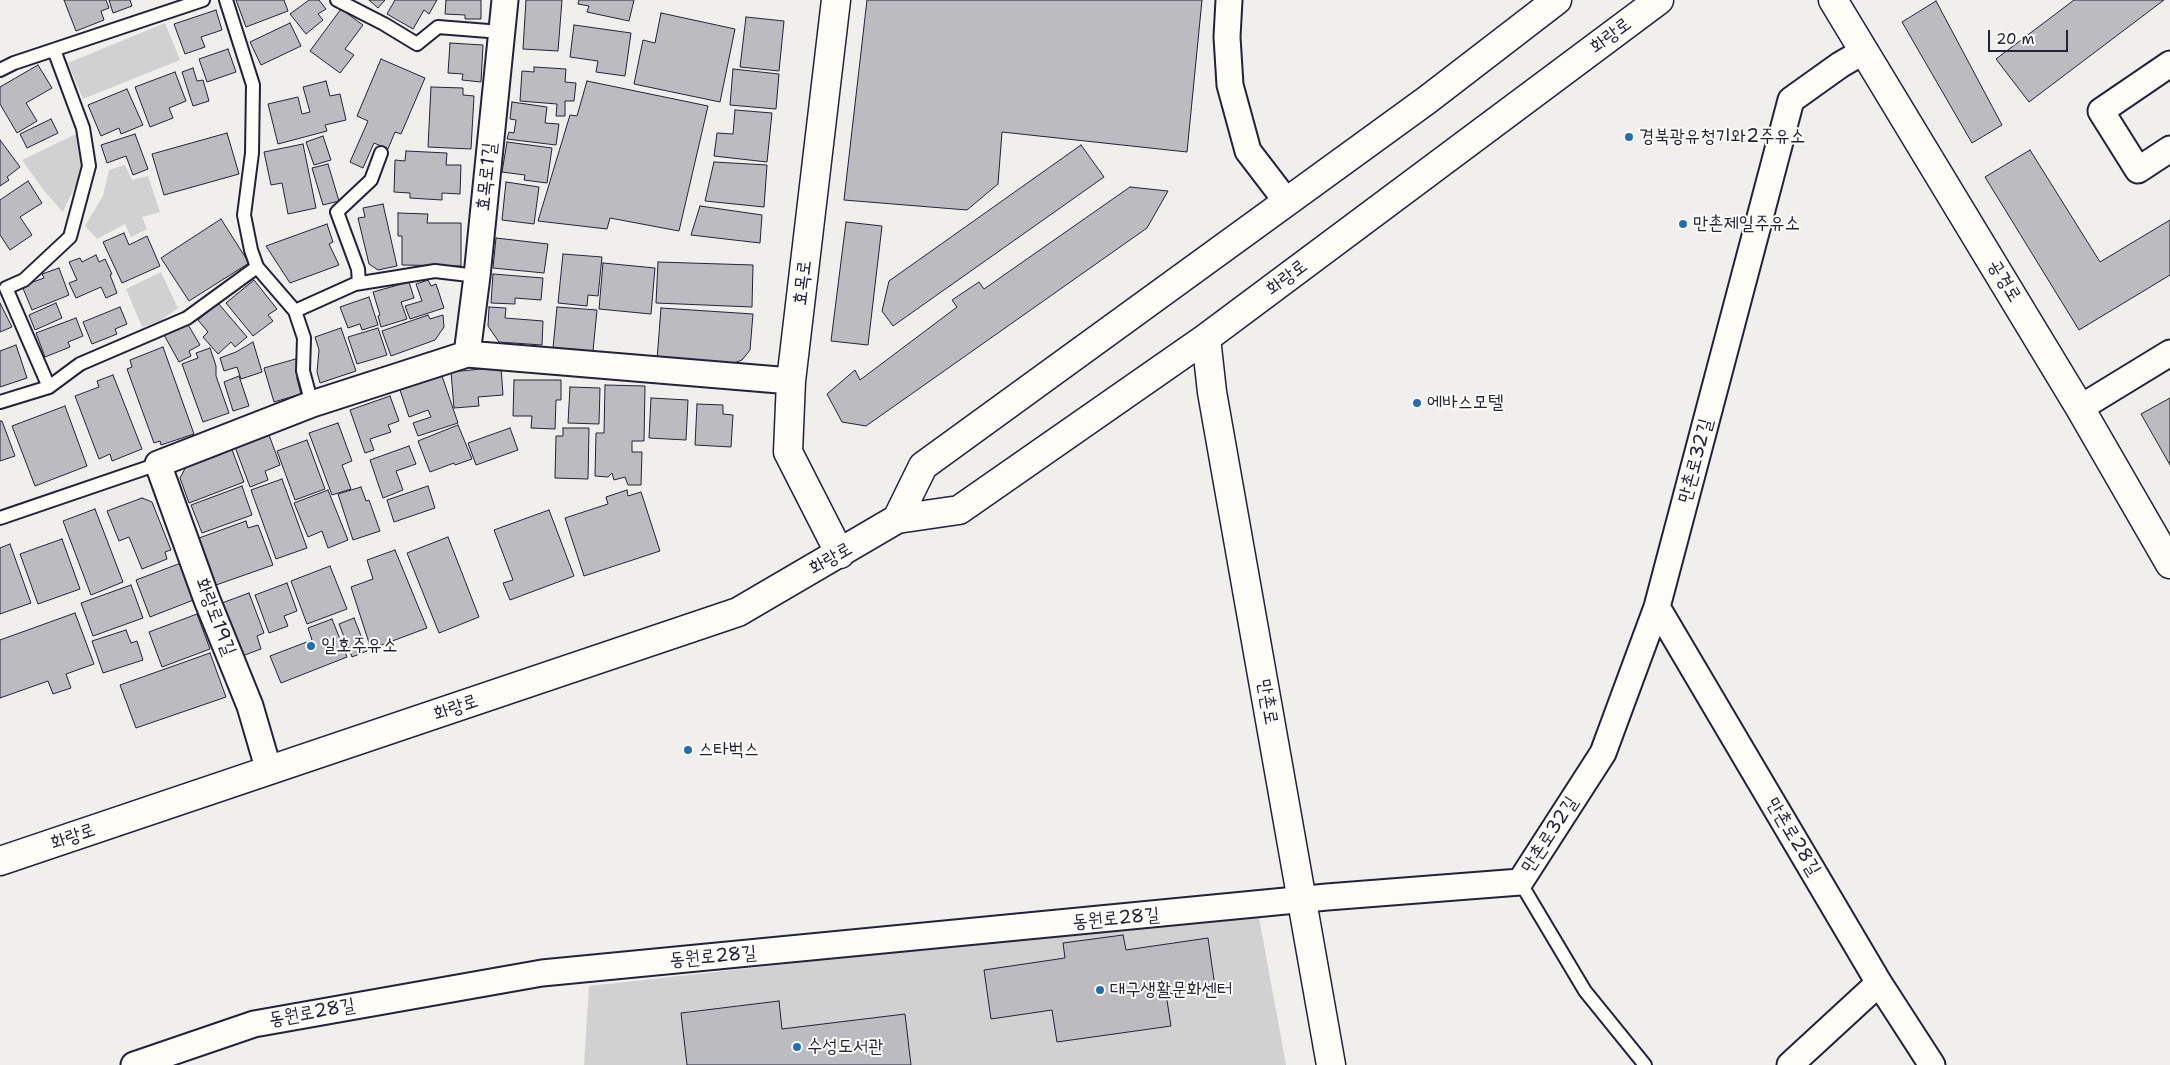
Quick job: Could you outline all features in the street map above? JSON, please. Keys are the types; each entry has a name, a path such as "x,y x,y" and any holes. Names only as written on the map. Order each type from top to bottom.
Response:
{"main road":[{"name":"효목로","path":"836,0 791,381 788,452 840,554"},
{"path":"897,519 923,466 1428,100 1557,0"},
{"name":"화랑로","path":"0,862 738,612 897,519 959,510 1206,338 1659,0"},
{"name":"공경로","path":"1833,0 2080,408 2170,564"},
{"name":"만촌로","path":"1206,338 1212,392 1331,1065"}],"street":[{"name":"효목로1길","path":"467,354 477,276 505,0"},
{"path":"1229,0 1227,37 1230,85 1248,151 1287,202"},
{"name":"만촌로32길","path":"1302,901 1520,882 1603,753 1657,608 1791,100 1864,50"},
{"path":"2170,64 2101,111 2138,170 2170,149"},
{"path":"158,464 312,404 467,354 791,381"},
{"path":"2080,408 2169,356"},
{"name":"화랑로19길","path":"158,464 207,600 250,706 269,771"},
{"name":"만촌로28길","path":"1657,608 1879,983 1932,1065"},
{"name":"동원로28길","path":"134,1065 254,1024 542,973 1302,901"},
{"path":"1790,1065 1879,983"}],"lane":[{"path":"0,70 203,0"},
{"path":"226,0 253,85 252,153 244,215 251,250 257,267 295,311 304,338 303,371 312,404"},
{"path":"337,0 384,24 417,44 438,27 501,32"},
{"path":"49,387 6,288 24,280 70,237 89,166 84,128 54,50"},
{"path":"359,283 358,269 337,212 371,180 381,153"},
{"path":"0,402 49,387 80,364 188,318 257,267"},
{"path":"295,311 359,283 435,271 477,276"},
{"path":"0,518 158,464"},
{"name":"만촌로32길","path":"1520,882 1585,991 1645,1065"}],"shaded area":[{"path":"165,23 180,60 83,99 68,63"},
{"path":"76,134 83,157 79,178 63,212 45,192 22,160"},
{"path":"125,165 132,180 148,176 160,212 142,217 147,229 131,237 125,224 97,239 85,226 103,196 109,170"},
{"path":"161,272 178,308 160,321 142,327 126,289"},
{"path":"1258,912 1286,1065 584,1065 589,986"}],"building":[{"path":"64,0 106,0 109,8 101,11 104,20 76,31"},
{"path":"109,0 130,0 132,6 113,13"},
{"path":"236,0 284,0 288,11 246,27"},
{"path":"309,0 319,0 326,9 318,14 323,20 306,34 290,14"},
{"path":"369,0 385,0 378,8"},
{"path":"395,0 437,0 429,14 424,10 413,29 387,14"},
{"path":"446,0 481,0 481,19 465,19 465,15 445,14"},
{"path":"526,0 562,0 558,51 523,49"},
{"path":"579,0 634,0 629,21 587,12 589,6 578,4"},
{"path":"867,0 1202,0 1187,152 1002,132 998,184 967,210 844,200"},
{"path":"2074,0 2164,0 2029,102 1996,59"},
{"path":"1936,1 2002,125 1972,143 1902,22"},
{"path":"341,9 363,25 345,49 354,55 340,73 310,51"},
{"path":"216,10 222,30 201,37 205,47 185,54 174,24"},
{"path":"661,13 735,29 720,102 634,84 643,40 655,43"},
{"path":"746,17 784,21 779,71 740,67"},
{"path":"290,23 301,46 261,65 250,42"},
{"path":"574,25 631,33 625,76 596,72 598,61 570,57"},
{"path":"450,43 483,45 481,82 462,80 463,74 448,73"},
{"path":"228,49 236,72 207,82 199,59"},
{"path":"381,59 425,78 401,134 395,132 388,149 374,143 363,168 350,162 368,121 357,116"},
{"path":"38,65 52,88 26,103 37,121 17,133 0,104 0,87"},
{"path":"534,67 566,69 565,82 576,83 574,101 565,101 565,116 556,116 557,104 520,101 522,71 534,72"},
{"path":"193,68 197,81 203,80 209,101 193,106 182,72"},
{"path":"733,69 779,74 776,109 730,105"},
{"path":"175,72 186,101 169,108 173,118 150,127 135,87"},
{"path":"326,81 330,96 340,94 346,120 325,125 327,131 278,144 268,104 298,97 302,114 310,112 303,87"},
{"path":"587,81 708,106 679,231 610,218 607,229 538,221 570,115 577,116"},
{"path":"431,87 463,88 463,95 474,96 471,149 428,147"},
{"path":"127,89 143,125 121,134 119,128 101,136 88,105"},
{"path":"512,102 547,107 545,123 559,124 556,145 507,139 509,132 514,133 516,120 510,119"},
{"path":"735,110 772,113 767,162 714,156 717,133 733,134"},
{"path":"51,119 58,133 27,148 20,134"},
{"path":"227,133 239,174 164,195 152,154"},
{"path":"135,134 148,169 133,175 126,156 107,163 101,145"},
{"path":"323,136 331,160 314,165 306,142"},
{"path":"0,140 20,167 7,177 9,180 0,186"},
{"path":"507,142 552,148 547,183 524,180 525,175 502,172"},
{"path":"303,144 316,208 288,214 282,183 271,185 264,152"},
{"path":"1081,145 1104,177 893,326 882,311 889,281"},
{"path":"2030,150 2100,262 2170,220 2170,275 2079,330 1985,177"},
{"path":"406,151 447,153 446,165 461,165 460,194 442,193 442,200 410,198 410,193 394,192 395,160 405,161"},
{"path":"714,162 767,165 764,207 705,201"},
{"path":"328,164 339,201 323,205 312,168"},
{"path":"28,181 42,203 20,217 32,235 10,250 0,235 0,200"},
{"path":"506,182 539,187 534,224 502,220"},
{"path":"1130,187 1168,191 1147,228 866,426 842,422 827,394 855,370 860,380 957,307 952,300 979,282 984,289"},
{"path":"383,204 397,266 378,270 369,264 358,218 365,217 363,208"},
{"path":"700,206 762,215 760,243 691,235"},
{"path":"398,213 428,214 427,223 461,223 461,266 402,265 402,236 398,236"},
{"path":"221,219 249,263 189,301 161,258"},
{"path":"846,222 882,226 868,345 831,341"},
{"path":"327,224 333,242 329,244 339,265 290,283 266,246"},
{"path":"124,233 129,245 147,236 160,266 122,283 103,242"},
{"path":"496,238 548,244 544,273 493,268"},
{"path":"563,254 602,257 598,296 588,295 587,306 558,303"},
{"path":"96,255 99,262 105,259 112,274 110,275 117,293 106,298 101,287 76,298 69,283 77,280 69,262 80,258 82,262"},
{"path":"658,262 753,265 752,307 656,303"},
{"path":"603,263 655,268 651,314 599,309"},
{"path":"59,268 69,295 32,310 22,286 44,278 42,274"},
{"path":"493,274 543,278 541,300 515,298 515,304 491,303"},
{"path":"254,280 277,309 268,315 273,321 253,336 226,303"},
{"path":"428,280 431,286 436,284 444,308 410,319 405,306 422,301 416,284"},
{"path":"409,282 414,298 401,302 407,319 381,327 378,316 380,315 373,292"},
{"path":"369,297 378,325 362,330 360,324 348,328 340,307"},
{"path":"0,303 12,327 0,332"},
{"path":"56,303 62,318 35,330 29,315"},
{"path":"218,303 247,337 235,347 231,342 218,354 203,337 208,332 198,320"},
{"path":"120,307 127,324 115,329 117,334 92,344 83,322"},
{"path":"489,307 506,308 505,318 543,321 542,345 499,342 488,326"},
{"path":"557,307 597,310 593,351 553,348"},
{"path":"661,308 753,314 750,350 742,360 731,364 657,360"},
{"path":"428,315 430,319 443,315 444,327 435,340 391,356 382,331"},
{"path":"76,318 83,336 68,342 70,347 45,357 36,333"},
{"path":"187,323 200,345 189,351 191,356 179,362 164,335"},
{"path":"341,328 356,371 320,383 317,372 319,350 315,337"},
{"path":"378,328 387,355 357,364 348,337"},
{"path":"253,342 262,372 241,379 237,367 224,371 220,358 236,352"},
{"path":"16,345 27,378 0,387 0,351"},
{"path":"163,347 194,434 161,445 160,441 154,443 127,369 132,367 130,360"},
{"path":"210,348 216,366 216,376 229,413 203,422 182,364 198,358 196,353"},
{"path":"299,358 297,379 301,394 274,402 264,368"},
{"path":"501,367 503,395 478,397 479,406 454,408 451,372"},
{"path":"441,373 458,423 418,436 413,423 431,417 428,410 409,417 399,387"},
{"path":"113,375 142,449 112,461 110,454 99,459 75,396 99,387 97,381"},
{"path":"239,376 249,406 233,411 224,382"},
{"path":"514,380 561,380 561,400 556,400 555,429 531,428 532,416 513,416"},
{"path":"605,385 645,386 644,441 632,441 632,452 642,452 641,485 628,485 625,477 614,480 612,473 608,477 595,476 596,433 604,433"},
{"path":"570,387 600,388 599,424 568,423"},
{"path":"390,396 399,421 388,425 391,432 370,439 374,450 365,453 350,410"},
{"path":"651,398 688,400 686,440 649,438"},
{"path":"2170,398 2170,465 2141,414"},
{"path":"697,404 723,405 723,414 733,415 731,447 695,445"},
{"path":"65,406 87,466 35,486 12,426"},
{"path":"0,421 2,421 15,456 0,461"},
{"path":"338,423 352,461 342,465 351,489 332,495 309,433"},
{"path":"458,425 472,459 455,465 454,463 430,472 418,441"},
{"path":"510,428 518,450 476,465 468,443"},
{"path":"563,428 589,428 588,479 555,478 556,436 563,436"},
{"path":"269,435 280,465 265,471 268,480 250,487 235,447"},
{"path":"307,440 325,489 295,500 277,451"},
{"path":"409,446 416,464 396,471 403,490 383,498 370,460"},
{"path":"231,447 244,482 189,503 180,478 188,463 205,457 206,460 222,454 221,451"},
{"path":"282,479 307,548 276,559 251,490"},
{"path":"242,486 252,515 202,533 191,505"},
{"path":"428,486 435,508 394,522 387,500"},
{"path":"361,487 366,501 369,500 380,531 353,540 338,494"},
{"path":"328,490 348,540 328,548 322,531 308,537 294,503"},
{"path":"627,490 628,496 641,492 660,551 584,576 565,518 608,504 606,497"},
{"path":"142,498 152,502 171,550 165,552 167,559 142,569 129,537 119,541 107,511"},
{"path":"95,509 123,582 91,595 63,521"},
{"path":"549,510 574,576 510,600 503,583 513,580 494,530"},
{"path":"246,521 248,528 258,525 273,565 216,585 199,538"},
{"path":"448,537 479,617 439,633 407,553"},
{"path":"62,539 80,589 38,604 20,554"},
{"path":"10,544 31,603 0,614 0,548"},
{"path":"395,550 427,628 371,649 351,587 373,579 367,560"},
{"path":"181,563 196,599 150,617 136,580"},
{"path":"330,566 347,609 307,624 291,581"},
{"path":"287,583 297,611 284,616 288,626 269,633 255,595"},
{"path":"131,585 143,618 93,636 81,603"},
{"path":"249,593 264,633 257,636 261,649 242,656 222,603"},
{"path":"75,613 94,664 66,674 71,688 53,694 48,681 0,698 0,640"},
{"path":"197,614 210,649 162,667 149,632"},
{"path":"354,618 367,651 352,657 339,624"},
{"path":"332,619 347,657 281,683 270,656 312,640 308,628"},
{"path":"126,630 131,643 137,641 143,660 103,673 92,641"},
{"path":"210,653 226,697 136,728 120,685"},
{"path":"1123,935 1126,950 1208,938 1215,987 1166,994 1171,1026 1057,1042 1052,1010 991,1019 984,970 1065,958 1063,943"},
{"name":"수성도서관","path":"779,1001 782,1029 905,1014 911,1065 687,1065 681,1013"}],"place":[{"name":"경북광유청기와2주유소","path":"1629,137"},
{"name":"만촌제일주유소","path":"1683,224"},
{"name":"에바스모텔","path":"1417,403"},
{"name":"일호주유소","path":"311,646"},
{"name":"스타벅스","path":"688,750"},
{"name":"대구생활문화센터","path":"1100,990"},
{"name":"수성도서관","path":"797,1047"}]}
